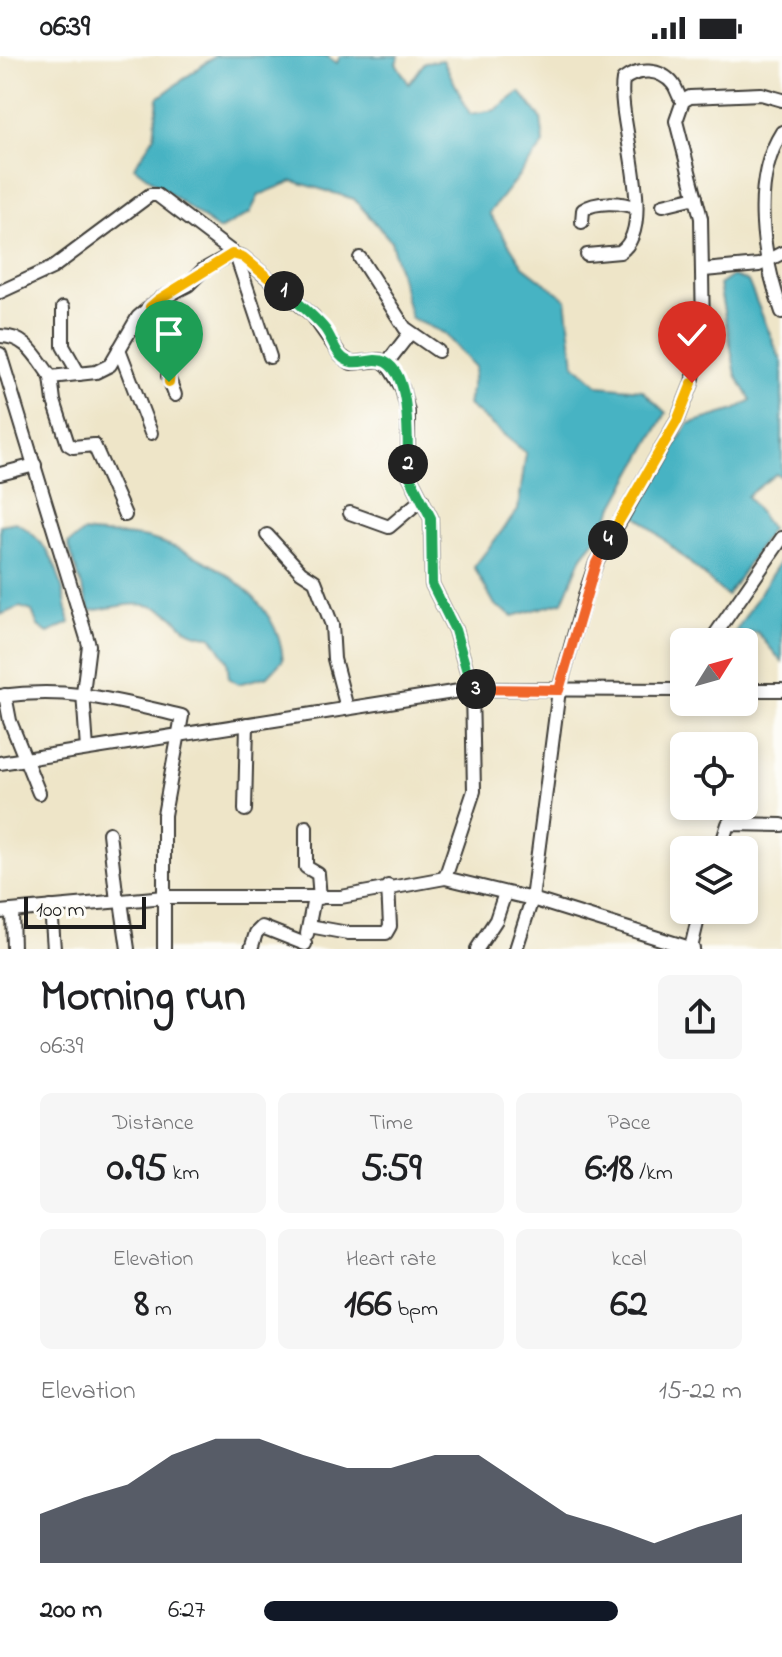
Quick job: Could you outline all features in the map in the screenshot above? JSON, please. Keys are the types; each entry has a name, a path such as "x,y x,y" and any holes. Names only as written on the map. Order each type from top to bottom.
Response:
{"street":[{"path":"587,255 612,254 626,248 634,235 636,208 623,80 644,71 660,74 672,83 683,101"},
{"path":"516,949 532,899 559,690 596,563 677,421 692,383 703,329 701,218 676,121 683,101 690,97 761,94 782,100"},
{"path":"782,132 776,141 763,190 768,258 782,312"},
{"path":"0,292 72,255 150,195 162,198 236,255 243,257 313,316 341,356 351,363 380,360 386,364 402,388 408,412 408,473 422,499 433,532 432,584 455,630 472,689 474,791 445,878"},
{"path":"663,205 696,197"},
{"path":"582,222 583,210 588,206 622,203 636,208"},
{"path":"704,270 759,265 782,253"},
{"path":"51,377 96,372 110,365 138,317 188,285 203,270 236,255"},
{"path":"236,255 270,357"},
{"path":"360,258 410,333 438,351"},
{"path":"150,307 172,365 168,376 175,395"},
{"path":"63,308 63,346 79,374"},
{"path":"386,364 410,333"},
{"path":"0,336 16,336 24,342 51,377 54,401 68,444 73,447 94,445 125,515"},
{"path":"119,349 151,433"},
{"path":"0,354 89,645 83,693 87,749"},
{"path":"0,474 35,465"},
{"path":"350,513 389,527 422,499"},
{"path":"267,535 301,572 315,581 332,625 334,659 347,708"},
{"path":"720,628 780,544"},
{"path":"0,763 472,689 670,690"},
{"path":"39,793 2,696 39,690 83,693 182,716 164,815 164,949"},
{"path":"758,690 782,690"},
{"path":"245,810 247,724"},
{"path":"724,836 728,824 782,825"},
{"path":"251,949 256,933 262,927 305,947 317,898 318,874 306,867 306,827"},
{"path":"109,833 128,949"},
{"path":"13,949 6,912 165,897 317,898 445,878 532,899 692,949 697,924"},
{"path":"309,926 348,933 386,933 390,926 388,886"},
{"path":"477,949 496,920 505,893"},
{"path":"51,907 54,949"}],"water":[{"path":"215,56 327,56 337,63 340,56 399,56 396,63 409,84 425,62 443,60 470,114 495,110 520,92 541,118 544,144 489,213 523,266 566,299 574,364 599,386 642,390 666,413 595,540 582,556 563,602 513,616 495,605 474,567 518,510 526,453 468,405 475,367 444,333 411,318 391,241 354,199 293,181 259,195 250,213 219,230 134,167 154,137 158,98"},
{"path":"732,276 748,281 782,363 782,477 776,474 747,496 771,529 727,596 634,513 688,424 735,410 751,400 736,375 719,285"},
{"path":"16,522 41,543 60,579 70,623 48,633 38,626 32,611 20,607 0,615 0,525"},
{"path":"84,532 151,539 173,546 216,568 254,598 268,616 278,637 283,660 268,676 238,684 229,678 227,660 211,636 187,629 161,609 135,604 90,611 68,544"},
{"path":"782,558 782,662 758,633 758,628 738,628"}],"route":[{"path":"169,382 171,361 150,307 232,254 243,257 313,316 341,356 351,363 380,360 388,365 402,388 408,412 408,473 431,518 432,584 455,630 472,689 559,690 596,563 677,421 692,383"}]}
